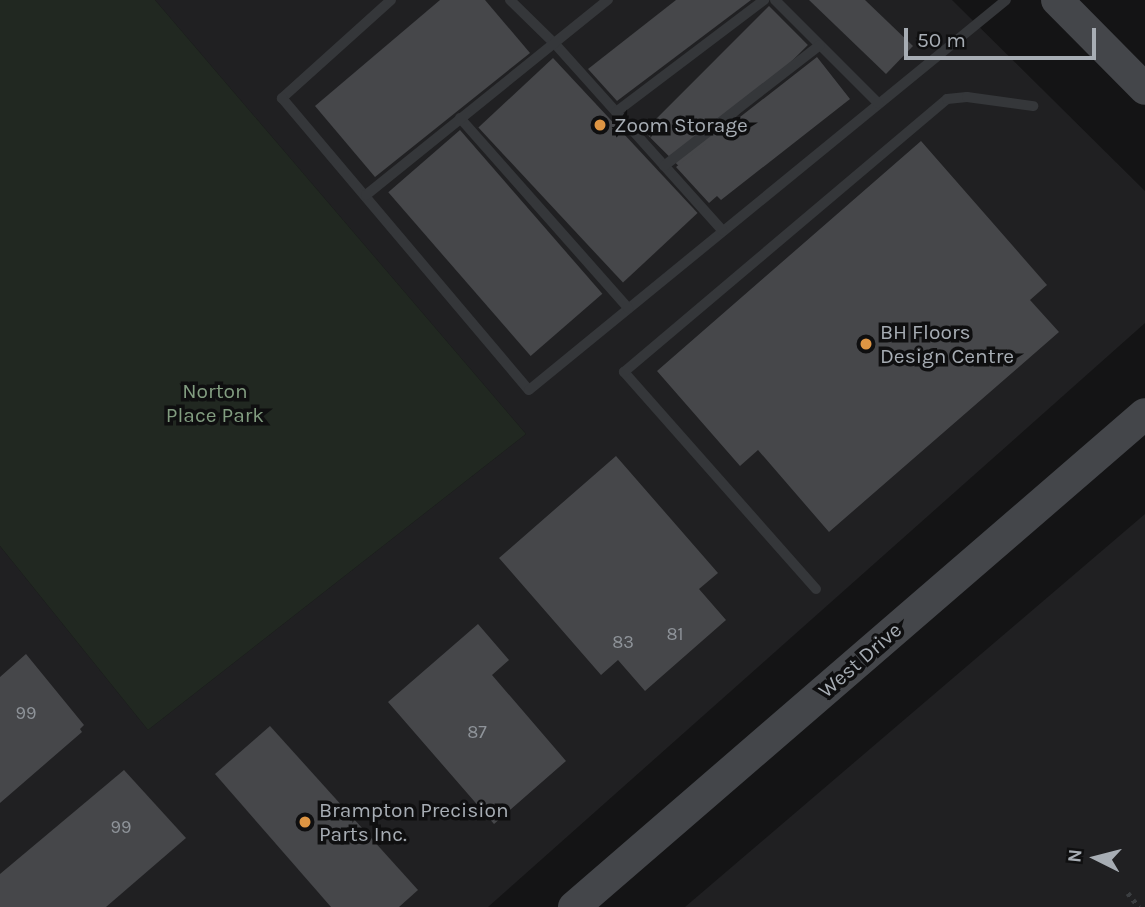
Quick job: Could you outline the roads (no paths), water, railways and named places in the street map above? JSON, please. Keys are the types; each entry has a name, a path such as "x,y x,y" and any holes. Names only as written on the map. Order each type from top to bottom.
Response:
{"street":[{"path":"1057,0 1145,89"},
{"name":"West Drive","path":"575,907 1145,414"}],"lane":[{"path":"391,0 282,98 529,390 1006,0"},
{"path":"510,0 556,45 722,230"},
{"path":"366,195 460,118 556,45 608,0"},
{"path":"616,112 764,0"},
{"path":"775,0 878,103"},
{"path":"664,166 820,45"},
{"path":"816,589 624,372 947,99 967,96 1033,106"},
{"path":"460,118 628,308"}],"place":[{"name":"Zoom Storage","path":"600,125"},
{"name":"BH Floors Design Centre","path":"866,344"},
{"name":"Brampton Precision Parts Inc.","path":"305,822"}],"park label":[{"name":"Norton Place Park","path":"215,403"}]}
